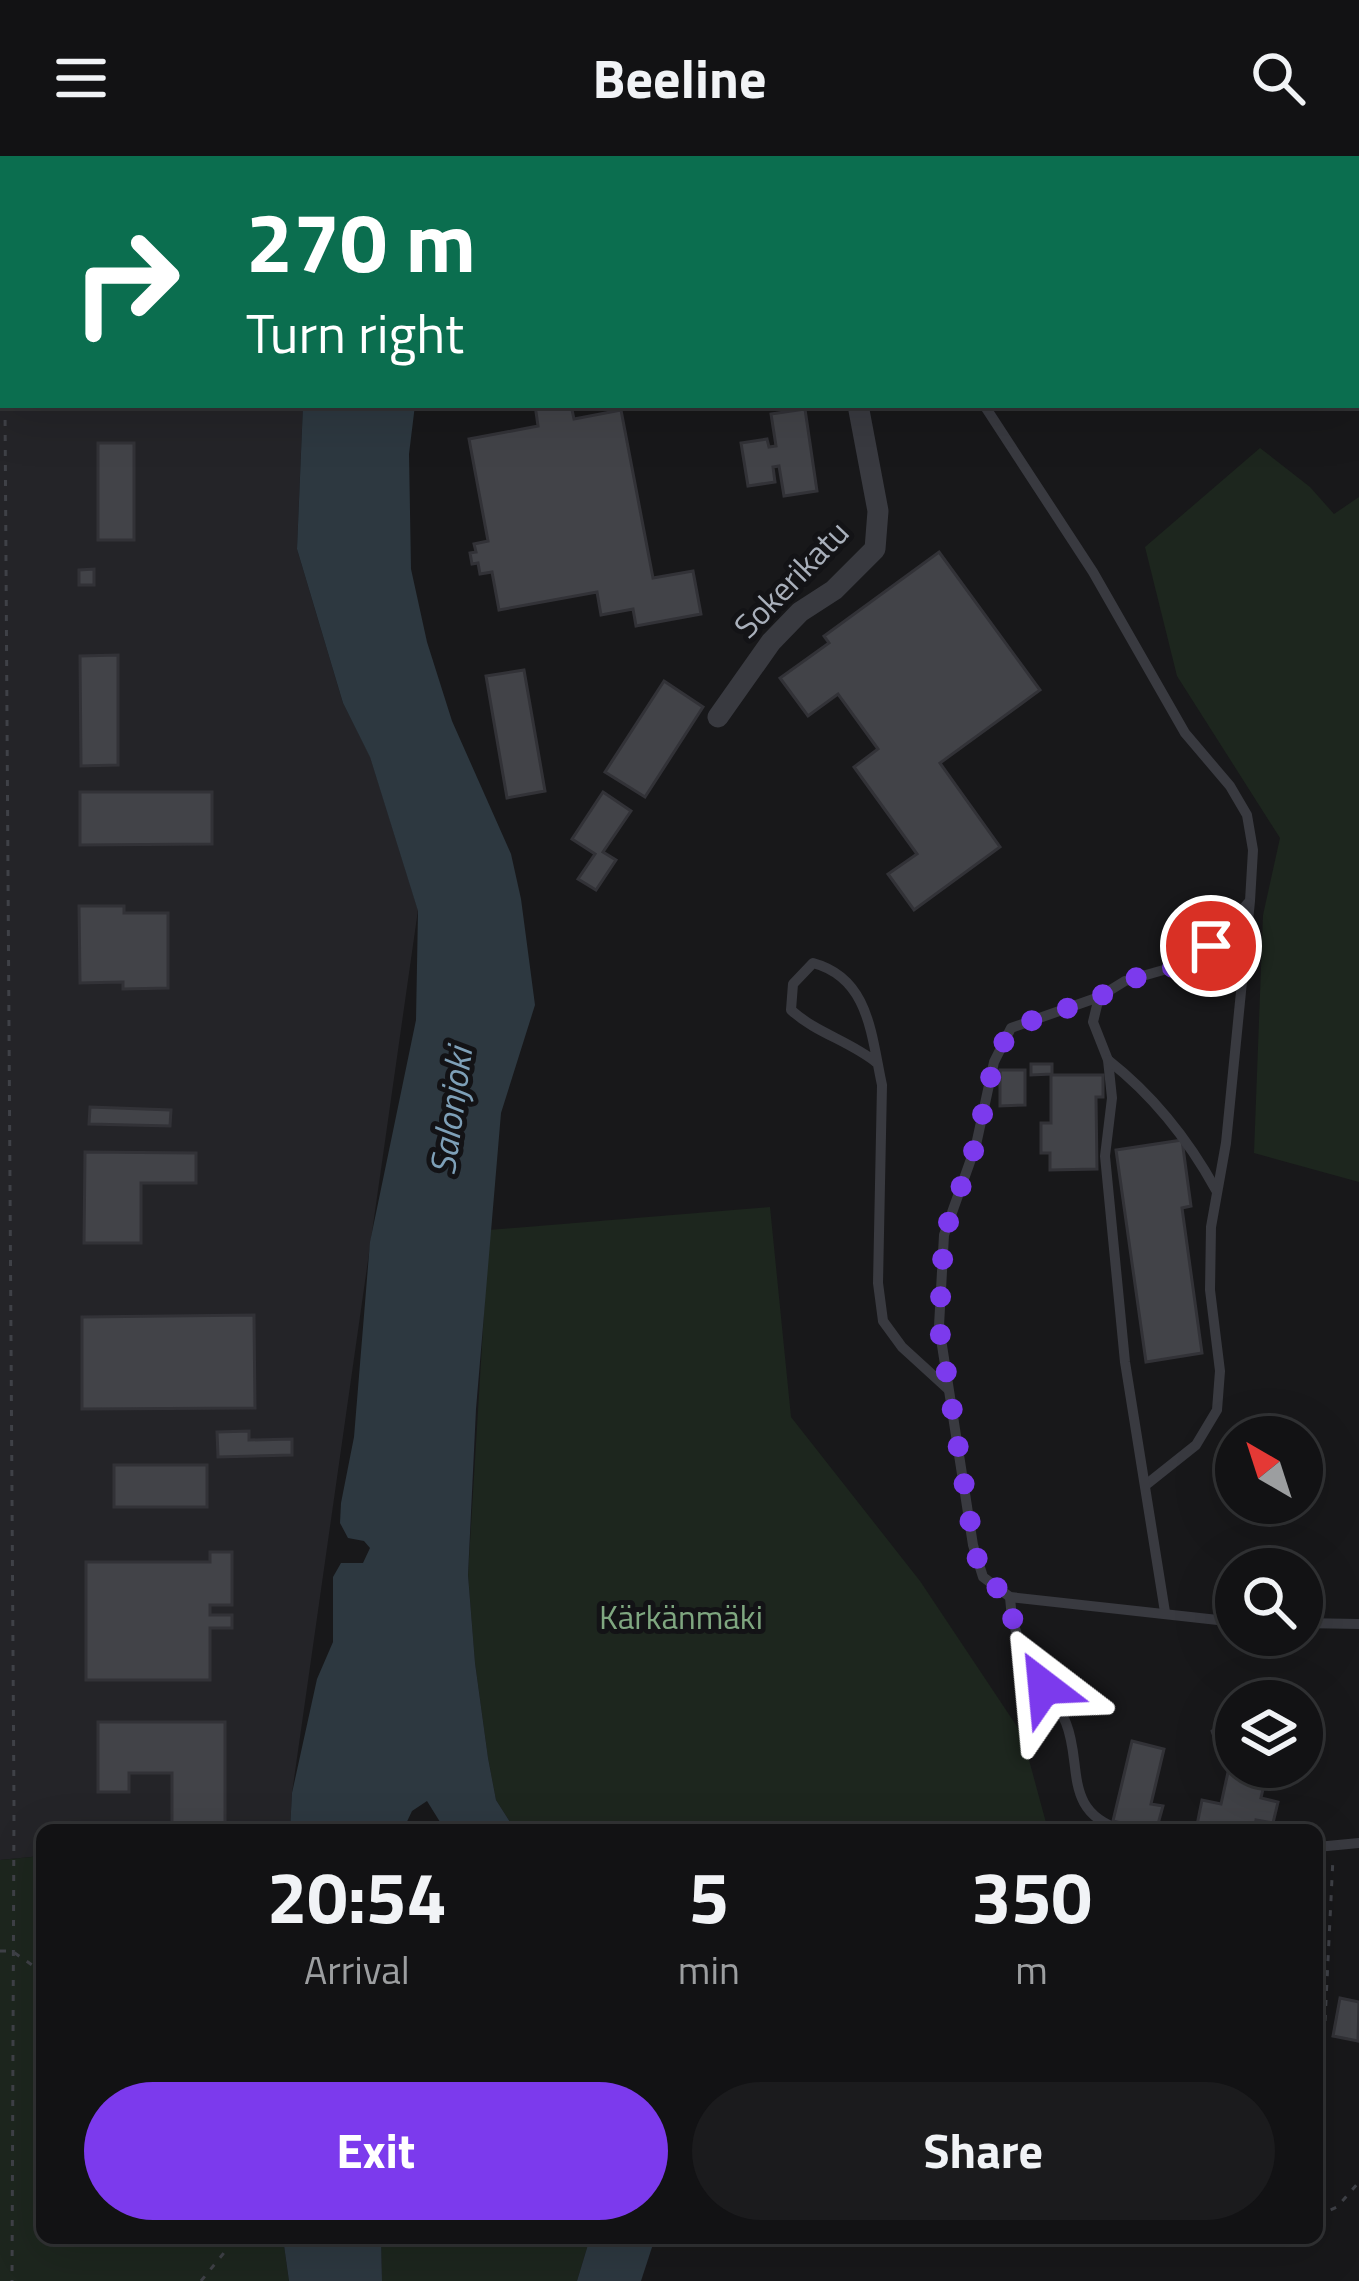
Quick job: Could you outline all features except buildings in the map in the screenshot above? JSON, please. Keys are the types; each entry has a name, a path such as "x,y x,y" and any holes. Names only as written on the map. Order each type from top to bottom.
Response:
{"street":[{"name":"Sokerikatu","path":"718,717 771,642 800,612 835,590 875,549 878,512 859,408"}],"lane":[{"path":"985,408 1093,572 1185,733 1230,786 1247,815 1253,850 1211,1227 1210,1290 1220,1371 1217,1410 1196,1445 1147,1484"},
{"path":"1215,1619 1010,1597 982,1577 939,1326 944,1235 976,1144 994,1062 1011,1028 1099,997 1125,981 1181,965 1211,946 1250,901"},
{"path":"877,1063 839,1037 808,1025 791,1010 793,984 813,963 837,969 856,989 877,1063 882,1085 878,1283 883,1321 902,1347 948,1389"},
{"path":"1099,997 1093,1022 1108,1060 1112,1097 1106,1156 1108,1202 1125,1362 1165,1612"},
{"path":"1108,1060 1160,1107 1193,1148 1217,1192"},
{"path":"1010,1597 1012,1625 1022,1651 1066,1724 1073,1777 1102,1824"},
{"path":"1323,1623 1359,1624"},
{"path":"1323,1845 1359,1843"}],"path":[{"path":"5,408 12,2281"},
{"path":"1324,2021 1333,1844"},
{"path":"0,1951 12,1952 36,1968"},
{"path":"1323,2213 1337,2207 1359,2182"},
{"path":"201,2281 231,2244"}],"shaded area":[{"path":"0,408 303,408 297,549 343,703 370,756 418,910 290,1824 36,1824 36,1857 0,1860"}],"green space":[{"path":"1260,448 1310,487 1334,514 1359,497 1359,1182 1254,1153 1263,915 1280,838 1177,676 1145,547"},
{"name":"Kärkänmäki","path":"770,1207 791,1417 920,1581 1022,1734 1046,1824 511,1824 496,1800 488,1758 468,1575 489,1230"},
{"path":"36,1857 36,2244 284,2244 289,2281 0,2281 0,1860"},
{"path":"381,2244 588,2244 577,2281 382,2281"}],"water":[{"name":"Salonjoki","path":"303,408 415,408 409,454 411,569 452,721 511,854 535,1005 501,1113 476,1409 468,1575 488,1758 496,1800 511,1824 441,1824 427,1801 412,1811 406,1824 290,1824 292,1793 317,1679 333,1642 333,1577 341,1563 363,1563 370,1548 364,1541 348,1538 340,1523 341,1503 354,1437 370,1242 416,1020 418,911 370,757 343,703 297,549"},
{"path":"284,2244 381,2244 382,2281 289,2281"},
{"path":"588,2244 653,2244 641,2281 577,2281"}],"route":[{"path":"1044,1687 1012,1625 1010,1597 982,1577 974,1546 939,1326 944,1235 976,1144 994,1062 1011,1028 1099,997 1125,981 1181,965 1211,946"}]}
